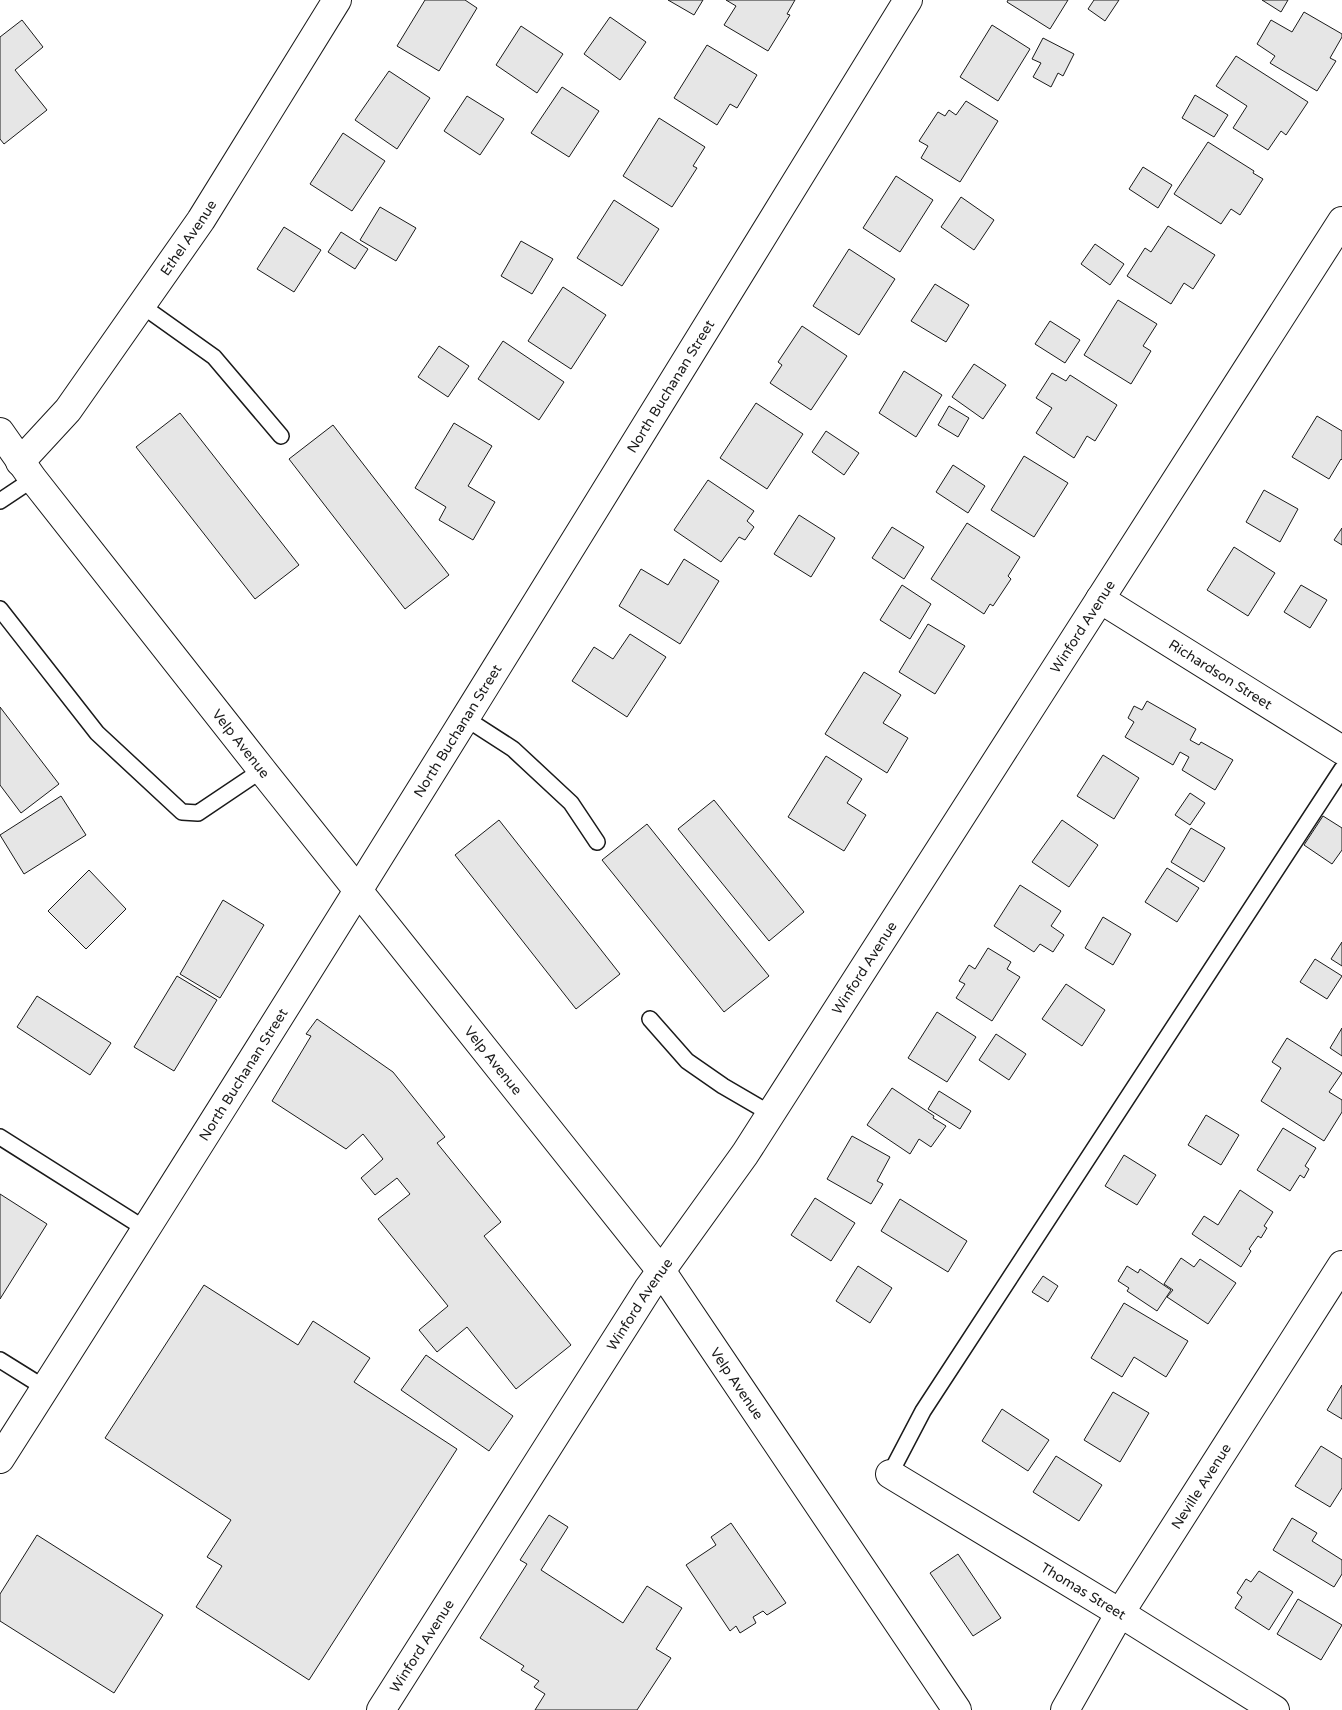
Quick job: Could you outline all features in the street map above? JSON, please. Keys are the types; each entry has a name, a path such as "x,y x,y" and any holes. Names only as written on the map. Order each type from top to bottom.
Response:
{"street":[{"name":"Ethel Avenue","path":"26,471 201,220 338,0"},
{"name":"North Buchanan Street","path":"0,1459 147,1230 908,0"},
{"name":"Winford Avenue","path":"381,1710 648,1289 745,1154 771,1114 1342,221"},
{"name":"Velp Avenue","path":"0,432 26,471 662,1272 957,1710"},
{"name":"Richardson Street","path":"1100,599 1342,750"},
{"name":"Neville Avenue","path":"1066,1710 1120,1613 1342,1265"},
{"name":"Thomas Street","path":"890,1474 1120,1613 1275,1710"}],"lane":[{"path":"141,305 214,357 281,436"},
{"path":"0,501 26,471"},
{"path":"0,609 97,733 182,812 198,813 262,770"},
{"path":"465,718 514,749 571,803 597,842"},
{"path":"890,1474 923,1412 1342,769"},
{"path":"650,1019 687,1061 723,1086 771,1114"},
{"path":"0,1138 147,1230"},
{"path":"0,1360 45,1388"}],"building":[{"path":"425,0 465,0 477,8 439,71 397,46"},
{"path":"668,0 703,0 694,15"},
{"path":"726,0 795,0 787,14 790,15 768,51 724,25 736,6"},
{"path":"1008,0 1068,0 1050,29 1007,2"},
{"path":"1094,0 1119,0 1105,21 1088,9"},
{"path":"1262,0 1288,0 1281,12"},
{"path":"1304,12 1342,34 1330,58 1336,61 1317,91 1270,63 1275,56 1257,44 1271,20 1292,32"},
{"path":"610,17 646,42 620,80 584,54"},
{"path":"22,20 43,47 15,70 47,110 4,144 0,139 0,37"},
{"path":"992,25 1030,49 998,101 960,77"},
{"path":"521,26 563,54 537,93 496,65"},
{"path":"1043,38 1074,54 1063,76 1058,73 1051,87 1033,77 1041,63 1032,59"},
{"path":"707,45 757,75 737,108 730,104 717,125 674,98"},
{"path":"1236,56 1308,102 1286,135 1281,131 1268,150 1233,128 1247,106 1216,86"},
{"path":"389,71 430,98 397,149 355,120"},
{"path":"562,87 599,111 569,157 531,133"},
{"path":"1195,95 1228,115 1214,137 1182,118"},
{"path":"467,96 504,119 480,155 444,131"},
{"path":"966,101 998,121 960,182 921,158 928,146 919,141 938,112 945,116 949,110 956,115"},
{"path":"659,118 705,147 693,166 697,168 672,207 623,176"},
{"path":"343,133 385,161 352,211 310,184"},
{"path":"1208,142 1254,171 1253,173 1263,179 1240,215 1231,209 1221,224 1174,194"},
{"path":"1143,167 1172,185 1158,208 1129,189"},
{"path":"896,176 933,200 900,252 863,228"},
{"path":"961,197 994,220 974,250 941,227"},
{"path":"614,200 659,229 622,286 577,258"},
{"path":"380,207 416,228 396,261 360,240"},
{"path":"1168,226 1215,255 1193,289 1184,283 1171,304 1127,276 1145,248 1151,252"},
{"path":"284,227 321,250 294,292 257,269"},
{"path":"341,232 368,249 355,269 328,252"},
{"path":"521,241 553,259 532,294 501,276"},
{"path":"1095,244 1124,264 1110,285 1081,264"},
{"path":"849,249 895,279 859,335 813,306"},
{"path":"935,284 969,305 946,342 911,321"},
{"path":"563,287 606,315 571,369 528,341"},
{"path":"1118,300 1157,324 1143,346 1151,351 1131,384 1084,355"},
{"path":"1050,321 1080,340 1065,363 1035,344"},
{"path":"802,326 847,356 811,410 770,383 782,365 778,362"},
{"path":"503,341 564,382 539,420 478,379"},
{"path":"439,346 469,366 448,397 418,377"},
{"path":"974,364 1006,385 983,419 952,397"},
{"path":"904,371 942,395 916,437 879,413"},
{"path":"1052,373 1066,381 1070,375 1117,405 1095,441 1087,436 1074,458 1036,433 1052,408 1036,398"},
{"path":"756,403 803,434 767,489 720,458"},
{"path":"949,406 969,418 958,437 938,425"},
{"path":"180,413 299,565 255,599 136,447"},
{"path":"1317,416 1342,431 1342,460 1329,479 1292,457"},
{"path":"454,423 492,446 468,486 495,502 473,540 439,520 446,507 415,488"},
{"path":"333,425 449,575 405,609 289,459"},
{"path":"826,431 859,453 844,475 812,452"},
{"path":"1024,456 1068,483 1034,537 991,510"},
{"path":"953,465 985,486 968,513 936,492"},
{"path":"708,480 754,511 747,521 754,527 745,540 739,537 721,562 674,530"},
{"path":"1264,490 1298,509 1280,542 1246,522"},
{"path":"799,515 835,538 811,577 774,554"},
{"path":"967,523 1020,557 1008,576 1011,579 993,606 990,604 984,614 931,579"},
{"path":"892,527 924,547 904,579 872,558"},
{"path":"1342,528 1342,545 1334,540"},
{"path":"1234,547 1275,573 1248,616 1207,590"},
{"path":"684,559 719,581 680,644 619,606 641,569 668,585"},
{"path":"902,585 931,604 910,639 880,620"},
{"path":"1301,585 1327,600 1310,628 1284,612"},
{"path":"928,624 965,646 935,694 899,672"},
{"path":"630,634 666,657 627,717 572,681 594,647 613,659"},
{"path":"864,672 901,695 883,723 908,738 887,773 825,734"},
{"path":"1147,701 1196,729 1190,740 1199,745 1201,742 1233,760 1215,790 1182,770 1189,757 1180,752 1173,765 1125,737 1134,722 1128,718 1134,706 1142,710"},
{"path":"0,707 59,784 21,813 0,785"},
{"path":"1103,755 1139,778 1114,819 1077,796"},
{"path":"826,756 862,779 847,803 866,815 844,851 788,817"},
{"path":"1190,793 1205,803 1190,825 1175,815"},
{"path":"61,796 86,835 24,874 0,835"},
{"path":"714,800 804,912 769,941 678,829"},
{"path":"1323,816 1342,828 1342,850 1332,864 1304,845"},
{"path":"499,820 620,974 576,1009 455,855"},
{"path":"1062,820 1098,845 1069,887 1032,862"},
{"path":"647,824 769,976 724,1012 602,860"},
{"path":"1191,828 1225,848 1204,882 1171,862"},
{"path":"1167,868 1199,888 1177,922 1145,902"},
{"path":"89,870 126,909 86,949 48,911"},
{"path":"1020,885 1061,911 1051,926 1064,935 1053,952 1040,944 1034,952 994,926"},
{"path":"223,900 264,925 220,998 180,974"},
{"path":"1103,917 1131,934 1113,965 1085,948"},
{"path":"1342,942 1342,966 1331,959"},
{"path":"988,948 1011,962 1007,969 1020,977 992,1021 956,998 965,984 959,981 969,965 975,969"},
{"path":"1315,959 1342,976 1327,999 1300,982"},
{"path":"177,976 217,1000 174,1071 134,1047"},
{"path":"1066,984 1105,1010 1082,1046 1042,1019"},
{"path":"37,996 111,1043 90,1075 17,1027"},
{"path":"937,1012 976,1037 947,1082 908,1058"},
{"path":"317,1019 393,1072 445,1137 437,1143 501,1222 484,1236 571,1345 516,1389 467,1327 437,1352 419,1330 448,1306 378,1219 410,1194 397,1178 375,1195 361,1178 383,1159 363,1134 346,1149 272,1101 311,1036 306,1034"},
{"path":"1342,1028 1342,1056 1330,1048"},
{"path":"996,1034 1026,1054 1009,1080 979,1060"},
{"path":"1287,1038 1342,1073 1329,1092 1342,1100 1342,1112 1324,1141 1261,1101 1281,1068 1272,1062"},
{"path":"892,1088 946,1126 931,1147 919,1139 910,1154 867,1125"},
{"path":"939,1091 971,1111 960,1129 928,1109"},
{"path":"1206,1115 1239,1135 1221,1165 1188,1145"},
{"path":"1283,1128 1316,1148 1305,1166 1309,1169 1304,1178 1300,1175 1290,1191 1257,1170"},
{"path":"852,1136 890,1157 877,1181 883,1184 871,1204 827,1179"},
{"path":"1124,1155 1156,1175 1137,1205 1105,1186"},
{"path":"1240,1190 1273,1212 1264,1226 1267,1228 1261,1238 1258,1236 1249,1249 1251,1251 1241,1267 1192,1234 1204,1216 1218,1225"},
{"path":"0,1194 47,1224 0,1299"},
{"path":"815,1198 855,1223 831,1261 791,1235"},
{"path":"900,1199 967,1241 948,1272 881,1231"},
{"path":"1181,1258 1194,1267 1200,1259 1236,1283 1208,1324 1167,1297 1173,1290 1164,1284"},
{"path":"858,1266 892,1288 870,1323 836,1301"},
{"path":"1127,1266 1138,1273 1140,1269 1171,1290 1157,1311 1127,1291 1129,1288 1118,1281"},
{"path":"1043,1276 1058,1286 1048,1302 1032,1292"},
{"path":"204,1285 298,1345 313,1321 370,1358 354,1382 457,1449 309,1680 196,1607 222,1566 207,1557 231,1520 105,1438"},
{"path":"1124,1303 1188,1341 1166,1377 1134,1357 1122,1377 1091,1358"},
{"path":"426,1355 513,1416 489,1451 401,1390"},
{"path":"1342,1385 1342,1419 1327,1410"},
{"path":"1113,1392 1149,1413 1120,1462 1084,1440"},
{"path":"1002,1409 1049,1440 1028,1471 982,1441"},
{"path":"1321,1446 1342,1459 1342,1488 1330,1507 1295,1486"},
{"path":"1056,1456 1102,1485 1079,1521 1033,1492"},
{"path":"549,1515 568,1527 541,1570 623,1623 647,1586 682,1608 656,1649 671,1658 637,1710 535,1710 545,1694 534,1687 539,1681 521,1670 524,1666 480,1638 527,1564 520,1560"},
{"path":"1292,1518 1317,1533 1312,1541 1342,1560 1342,1574 1334,1587 1273,1550"},
{"path":"731,1523 786,1603 767,1615 763,1611 753,1617 756,1623 740,1633 736,1626 730,1631 686,1565 716,1545 711,1537"},
{"path":"37,1535 163,1615 114,1693 0,1621 0,1594"},
{"path":"958,1554 1001,1618 973,1636 930,1573"},
{"path":"1259,1571 1293,1592 1269,1630 1235,1608 1242,1597 1237,1593 1246,1579 1251,1582"},
{"path":"1298,1599 1342,1625 1321,1660 1277,1634"}]}
